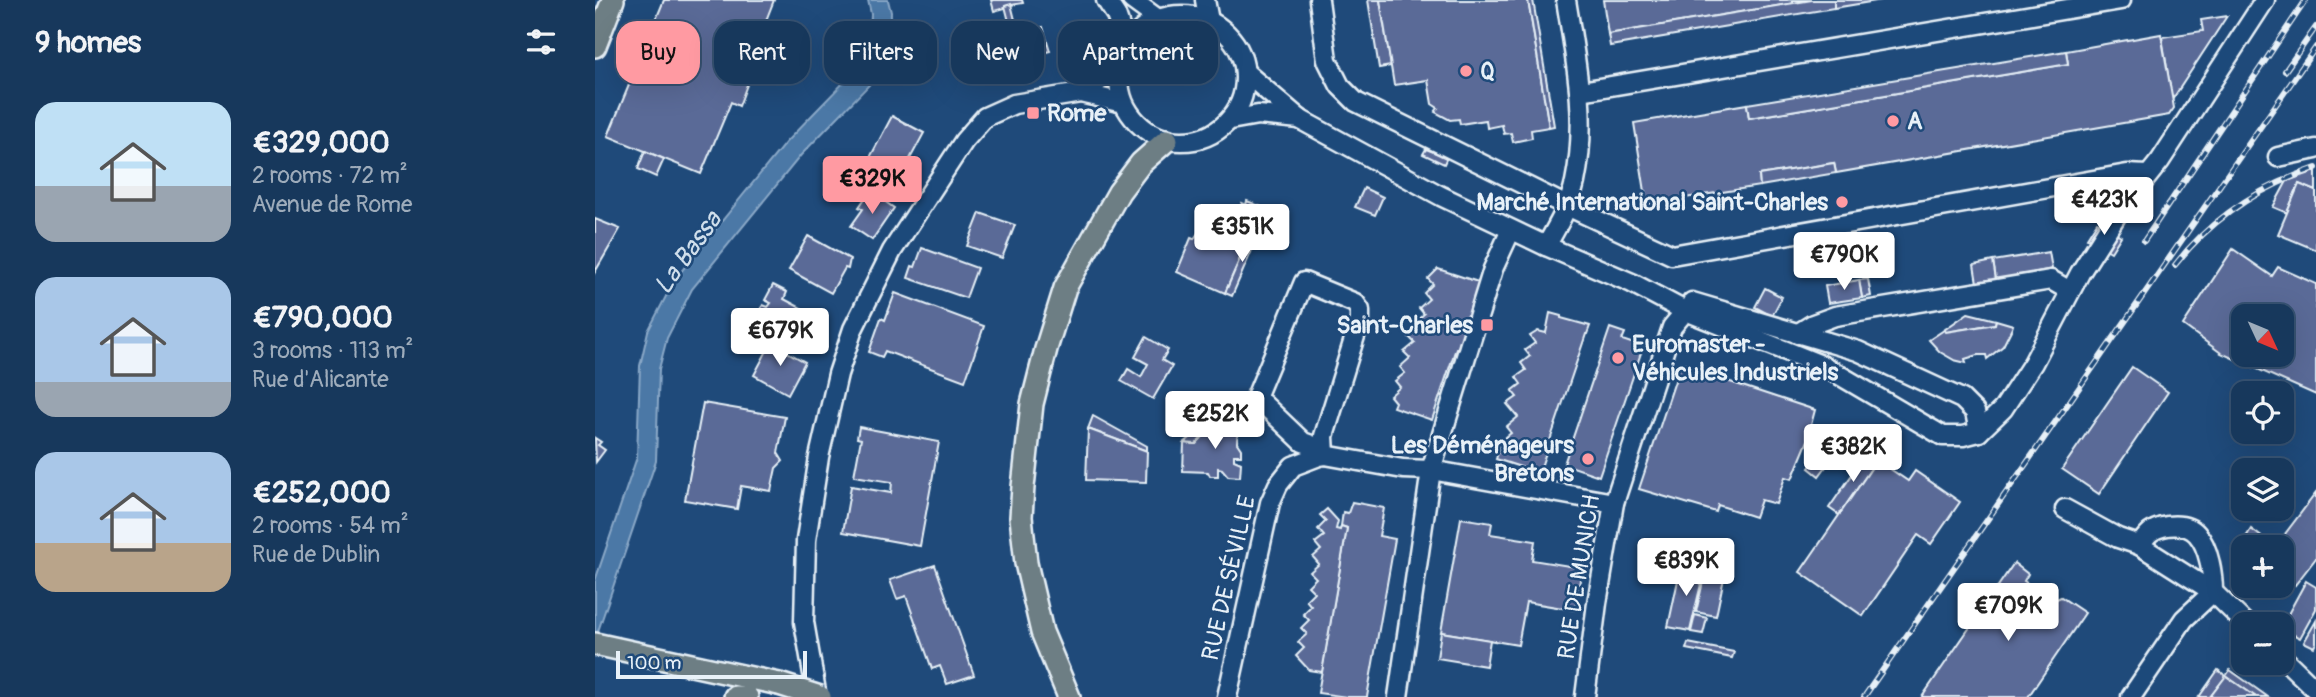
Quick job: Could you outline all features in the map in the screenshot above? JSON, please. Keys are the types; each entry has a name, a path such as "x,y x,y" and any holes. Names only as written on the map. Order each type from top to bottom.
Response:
{"main road":[{"path":"595,46 613,0"},
{"path":"1069,697 1042,632 1026,563 1021,517 1032,404 1065,288 1119,192 1141,163 1167,140"},
{"path":"595,644 779,692 819,697"},
{"path":"735,697 747,697"}],"street":[{"path":"1107,0 1117,21"},
{"path":"1132,0 1160,19 1186,15 1209,21 1205,0"},
{"path":"1157,21 1175,0"},
{"path":"1319,0 1327,60 1340,86 1356,102 1672,255 2127,174 2147,175"},
{"path":"1546,246 1575,184 1580,143 1581,91 1566,0"},
{"path":"1581,91 2121,0"},
{"path":"2127,174 2151,154 2258,0"},
{"path":"1245,72 1301,120 1441,196 1632,283 1683,310 1824,366 1943,436 1963,436 1979,432 2004,419 2023,396 2087,282 2160,161 2265,0"},
{"path":"1119,84 1123,103 1134,120 1149,132 1167,140 1184,142 1201,139 1217,131 1230,120 1245,89 1242,56 1234,41 1218,26"},
{"path":"1081,93 1095,84"},
{"path":"819,697 804,622 806,540 822,445 838,374 853,329 892,251 964,141 985,117 1014,104 1081,93 1123,103"},
{"path":"1230,120 1265,115 1301,120"},
{"path":"2279,157 2316,149"},
{"path":"1979,432 2003,410 2033,363 2080,273 2118,213 2160,161"},
{"path":"1979,432 2018,370 2107,211 2129,185 2147,175"},
{"path":"1398,697 1431,470 1493,269 1511,230"},
{"path":"1797,334 1813,324 1849,314 2050,280 2063,287"},
{"path":"1325,452 1325,436 1360,320 1360,310 1355,303 1304,282 1256,397 1303,442 1325,452 1403,469 1431,470 1614,503"},
{"path":"1632,283 1858,351 1962,399 1975,412 1979,432"},
{"name":"RUE DE MUNICH","path":"1585,697 1614,503 1672,327 1683,310"},
{"name":"RUE DE SÉVILLE","path":"1227,697 1270,503 1278,485 1293,466 1325,452"},
{"path":"2065,509 2117,538 2139,544 2213,592 2234,612"},
{"path":"2131,697 2184,619 2213,592 2213,571 2197,533 2182,525 2165,527 2151,532 2139,544"},
{"path":"1026,563 1051,636 1075,690 1081,697"},
{"path":"2294,669 2316,690"}],"water":[{"path":"868,0 888,0 891,21 871,21"},
{"path":"842,84 870,84 801,155 692,289 667,338 659,369 656,461 595,640 595,581 637,457 640,366 648,331 675,279 786,142"}],"building":[{"path":"664,0 774,0 766,21 714,21 714,84 747,84 739,106 731,102 701,174 608,136 629,84 700,84 700,21 655,21"},
{"path":"991,0 1022,0 1023,3 994,11"},
{"path":"1368,0 1380,0 1391,66 1379,68"},
{"name":"Q","path":"1380,0 1528,0 1549,127 1531,130 1532,138 1513,142 1511,133 1504,134 1502,125 1487,128 1486,120 1460,124 1459,119 1450,120 1435,112 1438,108 1432,104 1428,80 1394,85"},
{"path":"1528,0 1533,0 1554,126 1549,127"},
{"path":"1603,0 1812,0 1608,34"},
{"path":"1812,0 1834,0 1834,8 1610,46 1608,34"},
{"path":"1834,0 1882,0 1834,8"},
{"path":"1011,4 1015,21 1009,21 1005,6"},
{"path":"2227,16 2172,100 2162,37 2203,31 2201,20"},
{"path":"1044,30 1050,51 1044,52"},
{"name":"A","path":"2161,34 2174,108 2169,115 1836,173 1834,163 1759,175 1760,186 1647,204 1634,123 1747,104 1749,118 2068,64 2066,51"},
{"path":"2066,51 2068,64 1749,118 1747,104"},
{"path":"892,116 924,133 897,183 865,167"},
{"path":"1426,149 1447,157 1444,164 1423,154"},
{"path":"645,151 664,159 656,177 638,169"},
{"path":"1834,163 1836,173 1760,186 1759,175"},
{"path":"2316,171 2316,191 2299,184 2287,213 2273,207 2287,181"},
{"path":"2299,184 2316,191 2316,250 2278,234"},
{"path":"1364,188 1383,197 1375,215 1355,207"},
{"path":"870,191 894,208 872,240 851,226 863,209 859,207"},
{"path":"1247,201 1269,210 1259,234 1252,231 1225,293 1177,272 1191,238 1194,239 1214,216 1240,208 1242,203 1246,205"},
{"path":"980,213 1015,225 1002,258 967,246"},
{"path":"595,219 620,229 595,272"},
{"path":"2097,222 2121,236 2111,252 2087,238"},
{"path":"1252,231 1259,234 1232,296 1225,293"},
{"path":"808,236 850,259 848,269 845,268 831,293 789,270"},
{"path":"922,248 977,268 966,298 908,278"},
{"path":"2233,249 2272,276 2278,267 2316,284 2316,395 2294,385 2294,381 2284,381 2255,368 2294,368 2294,304 2231,304 2231,357 2183,325"},
{"path":"2049,252 2052,269 1996,280 1993,261"},
{"path":"1993,261 1996,280 1977,283 1974,265"},
{"path":"1438,269 1481,283 1432,420 1393,407 1395,402 1390,396 1400,387 1395,381 1405,373 1400,367 1410,358 1404,352 1415,343 1409,337 1419,329 1414,323 1424,314 1419,308 1429,299 1424,293 1433,284 1428,279"},
{"path":"1868,279 1871,296 1862,298 1859,280"},
{"path":"1859,280 1862,298 1828,303 1825,286"},
{"path":"773,285 787,292 784,299 816,316 801,343 781,332 783,329 771,322 769,325 755,318 763,305 768,307 771,303 765,300"},
{"path":"1765,288 1782,297 1772,316 1755,307"},
{"path":"895,293 984,326 965,381 885,351 882,357 869,352 881,318 885,320"},
{"path":"1550,313 1590,326 1539,473 1496,459 1502,440 1511,433 1506,427 1518,417 1507,404 1517,397 1512,391 1521,384 1516,377 1526,370 1521,363 1530,356 1525,350 1535,343 1530,336 1538,331 1546,333"},
{"path":"1968,313 1996,320 1995,324 1946,332 1944,330"},
{"path":"1996,320 2013,325 2003,346 1987,359 1986,355 1978,355 1965,359 1966,363 1954,360 1940,352 1929,340 1944,330 1946,332 1995,324"},
{"path":"1610,328 1625,333 1622,340 1643,347 1599,476 1564,464"},
{"path":"1146,337 1168,350 1162,360 1172,366 1153,399 1121,381 1128,369 1141,377 1148,364 1135,357"},
{"path":"771,343 805,362 788,394 754,375"},
{"path":"1681,363 1692,366 1691,369 1815,410 1811,425 1814,426 1792,479 1785,477 1776,504 1761,500 1755,517 1718,505 1716,512 1639,489"},
{"path":"2132,367 2168,392 2099,494 2062,469"},
{"path":"703,403 785,417 778,453 783,461 776,468 771,491 741,486 737,509 685,500"},
{"path":"1093,416 1147,446 1147,451 1088,429"},
{"path":"1212,420 1238,421 1237,443 1241,455 1234,455 1234,460 1241,463 1240,477 1228,476 1218,468 1218,476 1210,476 1208,472 1183,471 1184,443 1196,444 1211,428"},
{"path":"1212,420 1211,428 1196,444 1184,443"},
{"path":"859,427 939,442 920,546 843,532 851,486 891,493 892,482 854,476 861,439 857,438"},
{"path":"1088,429 1147,451 1146,482 1086,480"},
{"path":"595,438 601,442 598,445 605,450 596,462"},
{"path":"1824,448 1834,456 1819,476 1809,468"},
{"path":"1867,453 1877,460 1839,515 1829,508"},
{"path":"1877,460 1908,481 1915,471 1960,502 1931,544 1918,535 1863,616 1800,572"},
{"path":"2316,493 2316,558 2295,585 2294,535 2284,535"},
{"path":"1352,502 1384,508 1379,536 1395,539 1367,697 1318,693 1347,528 1341,526 1343,512 1348,513"},
{"path":"1327,509 1338,521 1336,529 1340,530 1341,526 1347,528 1322,672 1309,670 1296,656 1304,648 1298,642 1307,634 1301,628 1309,620 1303,614 1311,606 1306,600 1314,592 1308,586 1316,578 1310,572 1319,564 1313,557 1321,550 1315,543 1324,536 1318,529 1326,521 1320,515"},
{"path":"1461,518 1492,523 1490,534 1535,541 1532,560 1582,568 1575,610 1526,602 1518,645 1441,632"},
{"path":"2251,529 2259,535 2247,535"},
{"path":"1715,539 1725,542 1721,559 1711,556"},
{"path":"2014,563 2028,574 2024,581 2052,601 2061,597 2085,613 2028,697 1922,697"},
{"path":"935,565 974,675 947,684 940,666 932,669 906,596 897,599 890,580"},
{"path":"1681,566 1704,571 1690,631 1668,627"},
{"path":"1705,573 1724,578 1716,616 1696,612"},
{"path":"2306,581 2316,587 2316,609 2300,638 2294,635 2294,612 2289,612"},
{"path":"1695,615 1707,618 1703,634 1691,632"},
{"path":"2316,621 2316,643 2314,647 2304,642"},
{"path":"1441,632 1490,640 1486,666 1437,658"},
{"path":"1688,643 1734,652 1732,658 1686,649"},
{"path":"2218,670 2226,676 2210,697 2199,697"},
{"path":"2230,670 2231,675 2237,675 2268,697 2256,697 2226,676"},
{"path":"2226,676 2256,697 2210,697"}],"railway":[{"path":"2144,241 2306,0"},
{"path":"2285,71 2316,27"},
{"path":"1864,697 2316,47"},
{"path":"2175,265 2205,233 2238,206 2275,185 2316,168"}],"place":[{"name":"Q","path":"1466,71"},
{"name":"Rome","path":"1033,113"},
{"name":"A","path":"1893,121"},
{"name":"Marché International Saint-Charles","path":"1842,202"},
{"name":"Saint-Charles","path":"1487,325"},
{"name":"Euromaster - Véhicules Industriels","path":"1618,358"},
{"name":"Les Déménageurs Bretons","path":"1588,459"}],"water label":[{"name":"La Bassa","path":"688,253"}]}
